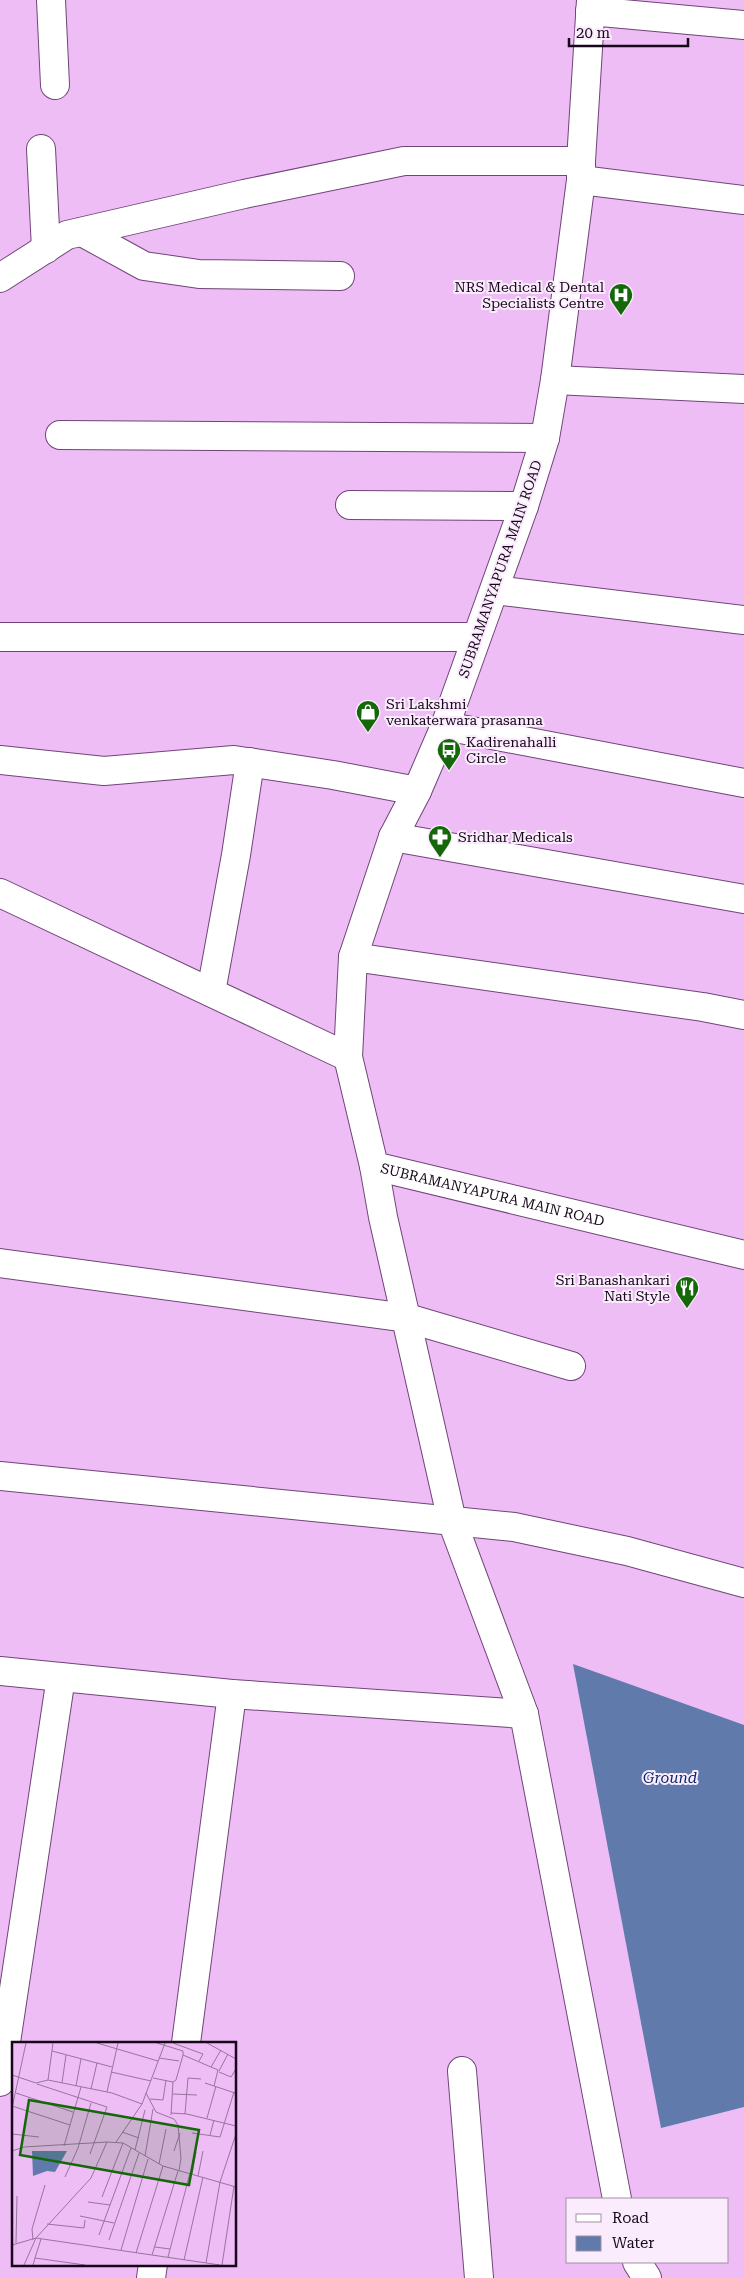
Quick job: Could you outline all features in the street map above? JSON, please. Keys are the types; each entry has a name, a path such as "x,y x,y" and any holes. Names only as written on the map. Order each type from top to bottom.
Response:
{"street":[{"path":"51,0 55,85"},
{"path":"590,6 744,25"},
{"name":"SUBRAMANYAPURA MAIN ROAD","path":"590,6 581,171 556,380 545,438 524,506 445,726 417,791 393,837 353,957 348,1057 374,1166 744,1255"},
{"path":"41,149 46,249"},
{"path":"0,278 67,235 244,194 404,161 581,171 744,200"},
{"path":"82,232 144,266 199,274 340,276"},
{"path":"556,380 744,389"},
{"path":"60,435 545,438"},
{"path":"350,506 524,506"},
{"path":"494,590 744,620"},
{"path":"0,637 476,637"},
{"path":"445,726 744,783"},
{"path":"0,760 104,771 234,760 333,775 417,791"},
{"path":"211,992 236,855 250,762"},
{"path":"393,837 744,899"},
{"path":"0,893 348,1057"},
{"path":"353,957 703,1007 744,1015"},
{"path":"374,1166 383,1217 452,1521 524,1714 617,2198"},
{"path":"0,1264 407,1318 571,1366"},
{"path":"0,1476 523,1529 627,1551 744,1583"},
{"path":"0,1671 232,1694 524,1714"},
{"path":"0,2082 61,1677"},
{"path":"186,2042 232,1694"},
{"path":"462,2071 479,2278"},
{"path":"638,2263 647,2278"}],"water":[{"name":"Ground","path":"573,1664 744,1725 744,2107 661,2128"}],"place":[{"name":"NRS Medical & Dental Specialists Centre","path":"621,316"},
{"name":"Sri Lakshmi venkaterwara prasanna","path":"368,733"},
{"name":"Kadirenahalli Circle","path":"449,771"},
{"name":"Sridhar Medicals","path":"440,858"},
{"name":"Sri Banashankari Nati Style","path":"687,1309"}]}
